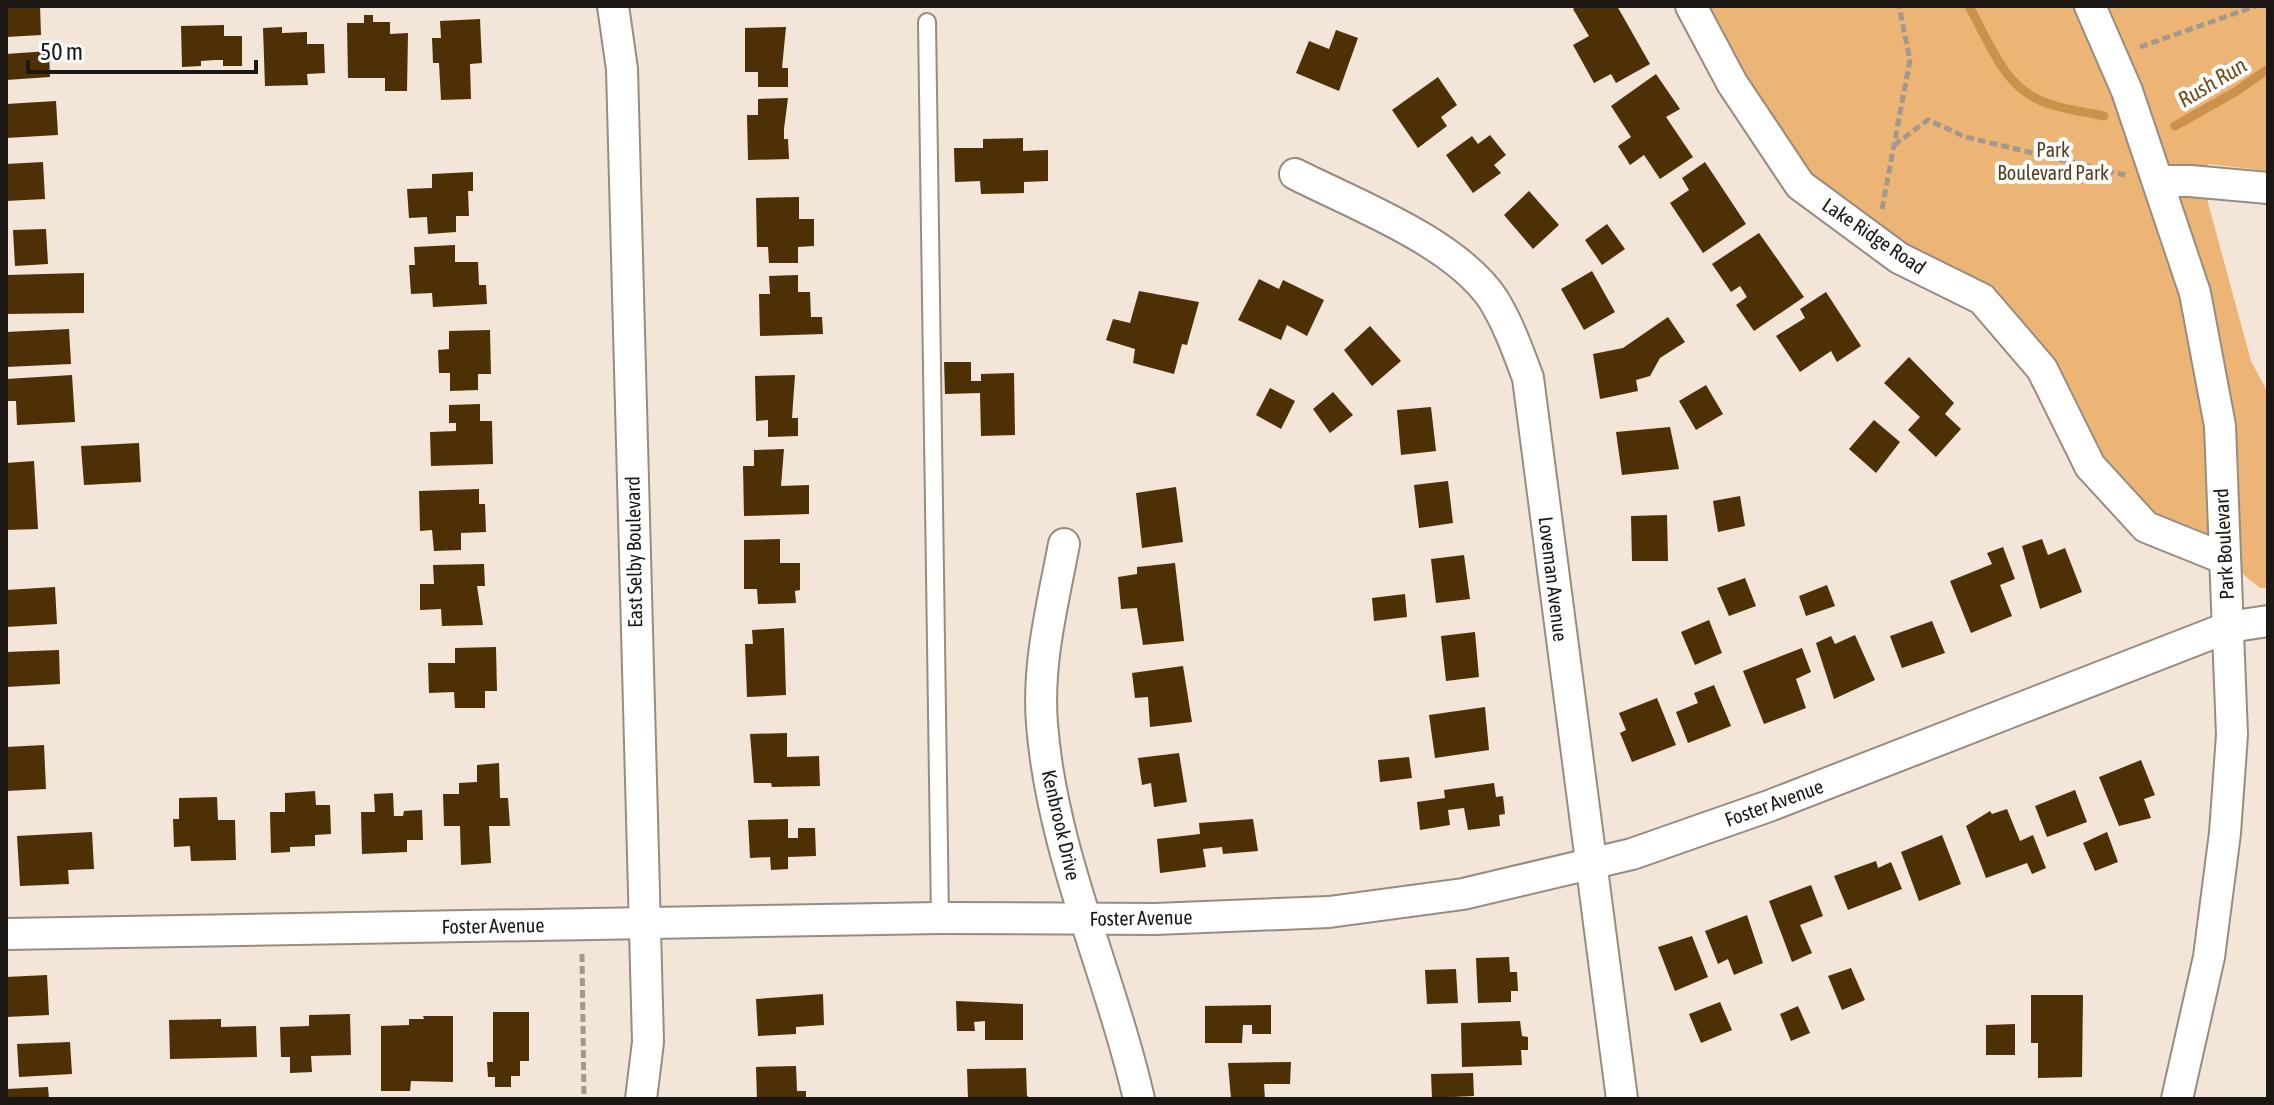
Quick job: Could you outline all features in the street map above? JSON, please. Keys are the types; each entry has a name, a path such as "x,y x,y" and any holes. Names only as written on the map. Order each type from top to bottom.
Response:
{"street":[{"name":"East Selby Boulevard","path":"613,6 622,69 648,1042 641,1099"},
{"name":"Lake Ridge Road","path":"1691,6 1732,83 1800,185 1899,258 1982,299 2042,369 2090,466 2146,527 2223,558"},
{"name":"Park Boulevard","path":"2090,6 2113,57 2195,293 2220,426 2232,735 2225,833 2209,957 2177,1099"},
{"name":"Loveman Avenue","path":"1295,174 1425,241 1460,266 1491,297 1511,334 1528,378 1622,1099"},
{"path":"2158,181 2268,188"},
{"name":"Kenbrook Drive","path":"1064,544 1044,652 1041,721 1051,799 1127,1046 1139,1099"},
{"name":"Foster Avenue","path":"6,934 940,918 1087,920 1329,912 1463,894 1632,854 1769,806 2229,627 2268,621"}],"lane":[{"path":"927,22 940,918"}],"path":[{"path":"1875,240 1910,60 1899,6"},
{"path":"2113,57 2256,6"},
{"path":"1894,145 1928,120 1966,137 2158,181"},
{"path":"583,945 584,1099"}],"green space":[{"name":"Park Boulevard Park","path":"1691,6 2268,6 2268,171 2208,164 2208,203 2251,361 2268,393 2268,588 2260,588 2223,558 2146,527 1982,299 1800,185"}],"building":[{"path":"6,6 40,6 41,35 6,37"},
{"path":"1578,6 1617,6 1650,64 1616,83 1611,74 1594,83 1573,45 1589,36 1573,9"},
{"path":"364,15 373,15 373,22 390,22 390,34 408,33 407,91 385,91 385,78 348,78 347,23 364,23"},
{"path":"480,19 482,63 470,64 471,99 441,100 439,63 433,63 432,38 441,38 440,21"},
{"path":"224,25 224,36 242,36 242,66 223,66 223,60 215,60 201,61 201,66 182,67 181,26"},
{"path":"282,27 282,33 307,32 307,44 324,44 325,73 307,74 308,85 265,86 263,28"},
{"path":"786,27 782,68 788,68 788,87 758,87 758,72 745,72 745,28"},
{"path":"1336,30 1358,38 1339,91 1296,73 1309,41 1329,49"},
{"path":"49,51 50,77 6,80 6,54"},
{"path":"1656,74 1680,109 1666,117 1693,157 1660,179 1644,155 1630,165 1618,146 1631,137 1611,106"},
{"path":"1438,77 1457,105 1441,117 1447,126 1418,148 1392,110"},
{"path":"788,98 784,139 788,139 789,159 748,160 747,115 758,115 758,99"},
{"path":"56,101 58,135 6,138 6,104"},
{"path":"1490,135 1506,155 1494,165 1501,173 1473,193 1446,155 1472,136 1478,144"},
{"path":"1023,138 1023,151 1048,150 1048,181 1024,182 1024,193 981,194 980,181 955,182 954,148 983,148 983,139"},
{"path":"43,162 45,199 6,201 6,164"},
{"path":"1705,162 1746,224 1703,253 1670,203 1689,190 1682,178"},
{"path":"473,172 473,191 468,191 469,216 456,216 456,232 428,234 427,217 409,218 407,189 432,188 432,174"},
{"path":"1529,191 1559,225 1533,249 1504,215"},
{"path":"799,197 799,219 814,219 814,246 798,247 798,263 769,263 768,247 757,247 756,198"},
{"path":"1607,224 1625,249 1602,265 1585,240"},
{"path":"46,229 48,264 15,266 13,230"},
{"path":"1759,233 1804,297 1754,331 1736,305 1747,297 1740,286 1731,292 1712,264"},
{"path":"455,245 455,262 478,262 479,285 486,285 487,304 433,307 432,293 411,294 409,265 415,265 414,247"},
{"path":"1592,271 1615,312 1584,330 1561,289"},
{"path":"84,273 84,313 6,314 6,275"},
{"path":"798,275 798,292 810,292 811,317 822,317 823,334 760,336 759,294 770,294 769,276"},
{"path":"1259,279 1279,289 1283,280 1324,300 1307,336 1287,325 1281,340 1238,320"},
{"path":"1139,291 1199,302 1187,345 1182,344 1174,374 1133,363 1135,349 1106,340 1113,319 1130,323"},
{"path":"1826,292 1861,346 1837,362 1831,351 1800,372 1776,336 1805,318 1800,309"},
{"path":"1668,317 1685,342 1660,358 1650,376 1636,380 1638,391 1600,399 1593,354 1623,348"},
{"path":"1370,326 1401,361 1372,386 1344,350"},
{"path":"69,329 71,364 6,367 6,332"},
{"path":"490,330 491,374 478,374 478,390 450,391 450,373 439,373 438,350 449,349 449,331"},
{"path":"1909,357 1954,403 1945,414 1961,429 1936,457 1908,430 1920,417 1884,383"},
{"path":"944,362 971,362 971,381 981,381 981,374 1014,373 1015,435 981,436 980,393 945,394"},
{"path":"72,375 75,422 17,425 16,401 6,401 6,379"},
{"path":"795,375 792,418 798,418 798,436 768,437 768,420 756,421 755,376"},
{"path":"1706,385 1723,414 1696,430 1679,401"},
{"path":"1270,388 1295,401 1281,429 1256,415"},
{"path":"1333,392 1353,415 1330,433 1313,409"},
{"path":"480,404 480,421 492,421 493,464 431,466 430,432 456,431 456,423 449,423 449,405"},
{"path":"1431,407 1436,451 1401,455 1397,410"},
{"path":"1874,420 1900,442 1876,473 1849,449"},
{"path":"1670,427 1679,469 1622,475 1616,432"},
{"path":"139,443 141,482 84,485 81,446"},
{"path":"784,449 781,486 809,485 809,514 744,516 743,466 754,466 754,450"},
{"path":"34,461 38,529 6,530 6,463"},
{"path":"1448,481 1453,523 1419,528 1414,485"},
{"path":"1176,487 1183,542 1142,548 1136,493"},
{"path":"479,489 479,504 485,504 486,532 461,533 461,550 434,551 432,530 420,531 419,491"},
{"path":"1740,496 1745,526 1718,532 1713,501"},
{"path":"1667,515 1668,561 1632,561 1631,516"},
{"path":"780,539 780,563 800,563 800,590 795,591 796,603 758,604 757,589 744,589 744,540"},
{"path":"2042,539 2048,555 2065,548 2082,592 2040,609 2022,546"},
{"path":"2003,547 2015,579 2000,585 2012,616 1971,633 1950,581 1992,564 1987,553"},
{"path":"1464,555 1470,599 1436,603 1431,559"},
{"path":"1175,563 1184,641 1143,645 1137,608 1121,609 1118,577 1137,574 1137,567"},
{"path":"484,564 485,586 477,586 483,625 442,626 441,609 420,610 420,584 434,584 433,565"},
{"path":"1745,578 1756,606 1729,616 1717,588"},
{"path":"1827,585 1835,606 1806,616 1799,596"},
{"path":"55,587 57,624 6,627 6,590"},
{"path":"1405,594 1407,617 1374,621 1372,598"},
{"path":"1709,620 1722,653 1695,665 1681,632"},
{"path":"1932,621 1945,653 1902,668 1890,636"},
{"path":"784,628 786,695 747,697 745,644 753,644 752,630"},
{"path":"1475,632 1479,677 1446,681 1441,636"},
{"path":"1855,635 1875,680 1834,699 1816,643 1831,636 1835,644"},
{"path":"496,647 497,691 485,691 485,708 455,708 454,692 429,693 428,663 455,663 455,648"},
{"path":"1802,648 1811,672 1796,679 1806,708 1764,724 1743,671"},
{"path":"59,650 60,684 6,687 6,652"},
{"path":"1183,666 1192,722 1150,727 1148,697 1135,698 1132,673"},
{"path":"1714,685 1731,726 1688,743 1676,712 1698,703 1694,693"},
{"path":"1657,698 1676,745 1632,762 1620,733 1626,730 1619,713"},
{"path":"1485,707 1489,750 1435,758 1429,715"},
{"path":"787,733 787,757 819,756 820,786 772,787 771,783 754,783 750,734"},
{"path":"44,745 46,789 6,791 6,747"},
{"path":"1179,753 1187,802 1154,807 1151,783 1142,785 1138,758"},
{"path":"1409,757 1412,778 1380,782 1378,760"},
{"path":"2141,760 2155,795 2144,799 2151,818 2119,826 2099,777"},
{"path":"499,763 500,798 508,798 510,826 489,826 491,863 461,865 460,826 444,826 443,794 459,794 459,783 477,782 477,765"},
{"path":"1494,783 1496,797 1503,796 1505,814 1499,815 1500,826 1468,830 1464,808 1448,810 1450,825 1420,830 1417,802 1445,798 1444,790"},
{"path":"2075,790 2087,822 2047,837 2035,806"},
{"path":"315,791 316,805 330,805 331,834 315,835 315,846 290,847 290,852 271,853 270,812 285,812 285,793"},
{"path":"393,793 394,816 403,816 404,811 422,810 423,840 407,840 407,852 362,854 361,812 375,812 374,794"},
{"path":"217,797 218,820 235,820 236,860 191,861 190,846 174,847 173,819 179,819 179,798"},
{"path":"2007,809 2020,841 2033,835 2046,868 2032,874 2027,863 1986,878 1966,826 1990,811 1992,814"},
{"path":"788,819 788,838 798,838 798,828 815,828 816,856 788,857 788,869 771,870 770,857 750,858 748,820"},
{"path":"1253,819 1258,851 1223,854 1222,847 1203,849 1206,867 1160,873 1157,839 1200,834 1199,823"},
{"path":"92,832 94,869 68,870 69,884 20,886 17,836"},
{"path":"2107,832 2118,862 2095,871 2083,843"},
{"path":"1942,835 1961,884 1919,901 1901,852"},
{"path":"1876,861 1878,868 1891,862 1902,889 1848,910 1834,876"},
{"path":"1811,885 1823,916 1800,925 1812,953 1792,962 1769,901"},
{"path":"1747,915 1763,963 1734,975 1728,959 1718,964 1705,931"},
{"path":"1692,936 1708,977 1675,991 1658,947"},
{"path":"1509,957 1510,972 1517,972 1518,991 1511,991 1511,1002 1478,1003 1476,958"},
{"path":"1851,968 1865,1000 1842,1010 1828,976"},
{"path":"1456,969 1458,1003 1427,1004 1425,970"},
{"path":"47,975 49,1015 6,1017 6,977"},
{"path":"823,994 824,1025 796,1027 796,1034 758,1036 756,999"},
{"path":"2031,995 2083,995 2082,1077 2038,1078 2038,1043 2031,1043"},
{"path":"956,1001 1023,1004 1023,1040 985,1040 985,1021 974,1022 975,1031 957,1031"},
{"path":"1720,1002 1732,1030 1701,1043 1689,1014"},
{"path":"1271,1005 1271,1034 1252,1034 1252,1025 1243,1025 1242,1043 1205,1043 1205,1006"},
{"path":"1798,1006 1810,1033 1791,1041 1780,1014"},
{"path":"493,1012 529,1012 529,1061 520,1061 520,1076 511,1076 511,1087 495,1087 495,1077 488,1077 487,1062 493,1062"},
{"path":"350,1014 351,1055 311,1056 312,1072 290,1073 290,1057 281,1057 280,1027 309,1026 309,1015"},
{"path":"423,1016 453,1016 453,1082 411,1081 410,1091 381,1091 381,1026 409,1025 409,1019 424,1019"},
{"path":"221,1019 221,1027 256,1026 257,1057 170,1059 169,1020"},
{"path":"1520,1021 1522,1036 1528,1037 1528,1050 1521,1050 1522,1065 1462,1067 1461,1023"},
{"path":"2015,1024 2015,1055 1986,1055 1986,1025"},
{"path":"70,1042 72,1074 19,1077 17,1044"},
{"path":"1291,1062 1290,1084 1264,1084 1265,1099 1231,1099 1228,1063"},
{"path":"796,1066 797,1091 806,1091 806,1099 757,1099 756,1067"},
{"path":"1026,1068 1027,1096 1032,1099 968,1099 967,1069"},
{"path":"1473,1073 1474,1096 1432,1098 1431,1074"},
{"path":"48,1087 49,1099 6,1099 6,1089"}],"waterway":[{"name":"Rush Run","path":"1969,6 2000,64 2020,88 2049,104 2104,116"},
{"name":"Rush Run","path":"2175,126 2268,69"}]}
